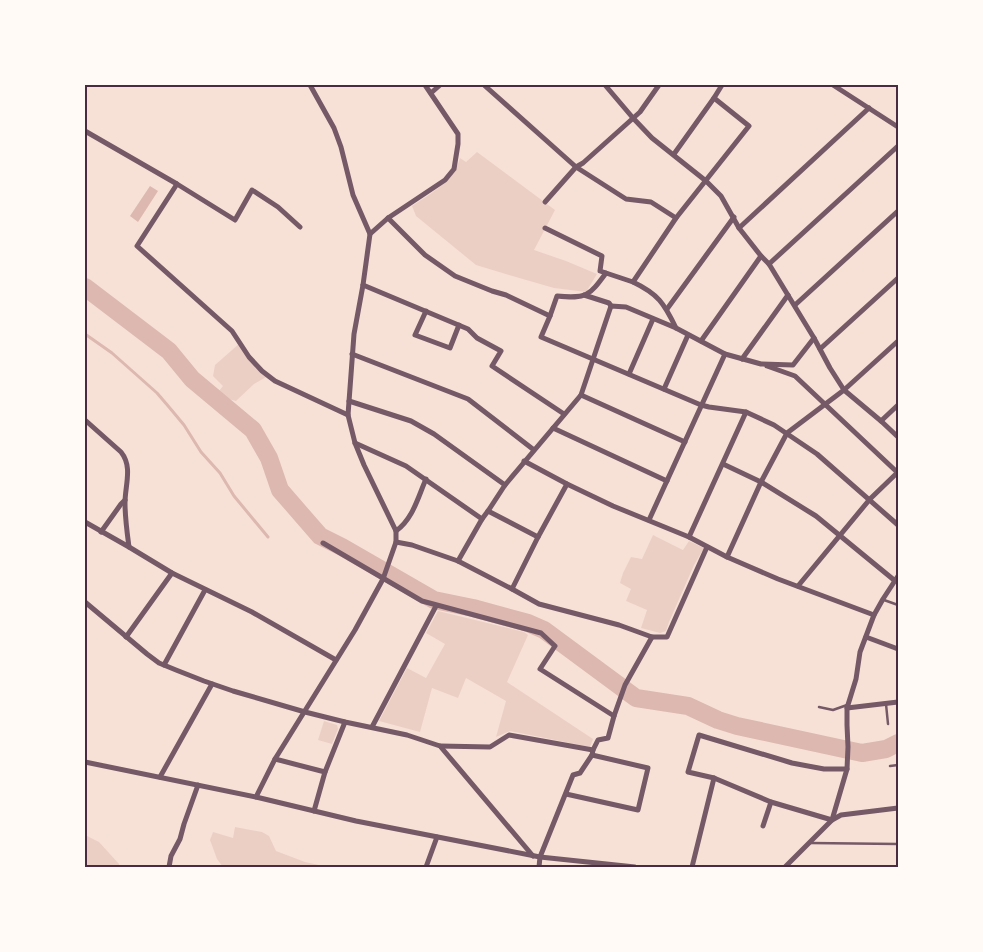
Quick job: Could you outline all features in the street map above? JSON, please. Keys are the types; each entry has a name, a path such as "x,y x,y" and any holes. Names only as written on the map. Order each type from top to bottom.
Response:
{"street":[{"path":"256,797 275,759 305,712 383,578 396,542 396,530 355,444 348,415 354,334 370,234 353,195 341,147 334,128 310,85"},
{"path":"370,234 388,218 445,180 454,169 458,134 425,85"},
{"path":"431,93 440,85"},
{"path":"484,85 576,167 626,199 651,202 676,218"},
{"path":"605,85 632,118 652,138 674,154 721,196 739,228 769,264 795,305 844,390 898,437"},
{"path":"545,202 576,167 583,163 640,112 659,85"},
{"path":"674,154 722,85"},
{"path":"834,85 898,127"},
{"path":"633,282 676,218 749,126 714,98"},
{"path":"739,228 869,108"},
{"path":"85,131 235,220 252,190 278,207 300,227"},
{"path":"769,264 898,146"},
{"path":"177,184 137,246 232,330 249,358 262,371 275,381 348,415"},
{"path":"795,305 898,211"},
{"path":"667,309 734,217"},
{"path":"388,218 426,255 455,276 506,295 550,316"},
{"path":"545,228 602,256 600,271 646,288 661,300 676,328"},
{"path":"701,341 761,256"},
{"path":"606,273 592,292 575,298 557,296 541,337 701,405 746,412 774,424 817,454 898,525"},
{"path":"820,349 898,278"},
{"path":"363,285 468,329 477,338 501,351 492,366 564,414"},
{"path":"584,295 609,303 611,306 626,307 676,328 725,354 762,364 795,376 898,473 870,500 798,586"},
{"path":"742,359 788,295"},
{"path":"458,561 482,519 505,485 581,395 611,306"},
{"path":"426,311 415,335 450,348 459,325"},
{"path":"629,374 654,319"},
{"path":"664,389 688,335"},
{"path":"762,364 793,365 814,338"},
{"path":"728,557 761,482 787,433 844,390 898,341"},
{"path":"352,354 468,400 534,450"},
{"path":"649,520 725,354"},
{"path":"581,395 685,442"},
{"path":"350,400 411,421 434,434 505,485"},
{"path":"881,421 898,406"},
{"path":"689,537 746,412"},
{"path":"85,420 125,457 128,469 125,500 129,547"},
{"path":"553,428 667,481"},
{"path":"355,444 406,466 482,519"},
{"path":"524,461 613,506 689,537 728,557 778,579 874,615"},
{"path":"723,464 761,482 816,516 896,578 874,615 860,652 856,679 848,707 847,769 832,820"},
{"path":"396,530 410,516 426,479"},
{"path":"512,589 567,484"},
{"path":"101,532 125,500"},
{"path":"488,511 538,537"},
{"path":"85,522 172,573 252,612 336,660"},
{"path":"396,542 412,545 458,561 538,604 619,625 652,637 667,637 707,547"},
{"path":"323,543 422,601 542,633 555,646 540,669 614,716"},
{"path":"126,637 172,573"},
{"path":"164,665 205,590"},
{"path":"85,602 147,654 164,665 212,684 305,712 408,736 440,746 490,747 509,734 648,768 638,810 566,794"},
{"path":"372,728 436,606"},
{"path":"539,867 540,857 573,775 580,773 598,740 608,738 625,685 652,637"},
{"path":"866,637 898,649"},
{"path":"160,778 212,684"},
{"path":"848,707 898,702"},
{"path":"314,811 325,772 345,722"},
{"path":"832,820 771,802 714,778 688,772 699,735 792,763 824,769 847,769"},
{"path":"440,746 533,856"},
{"path":"275,759 325,772"},
{"path":"85,762 533,856 611,866 635,867"},
{"path":"692,867 714,778"},
{"path":"169,867 171,856 180,839 198,785"},
{"path":"763,826 771,802"},
{"path":"785,867 832,820 840,815 898,808"},
{"path":"426,867 437,837"}],"lane":[{"path":"883,599 898,604"},
{"path":"886,704 888,724"},
{"path":"819,707 833,710 848,707"},
{"path":"890,766 898,765"},
{"path":"810,843 898,844"}],"shaded area":[{"path":"477,152 555,210 534,250 597,274 586,292 554,288 476,265 416,216 412,206 434,192 447,180 460,158 466,162"},
{"path":"150,186 158,191 138,222 130,216"},
{"path":"240,343 268,376 254,384 236,401 225,398 217,400 214,397 223,386 213,376 215,365"},
{"path":"653,535 683,550 689,541 704,548 694,565 666,631 660,633 641,628 647,610 626,601 631,589 620,583 631,557 642,559"},
{"path":"438,611 524,632 528,635 507,682 593,739 590,747 510,731 496,737 506,701 466,678 458,698 432,688 420,732 379,721 407,668 426,678 445,644 426,633"},
{"path":"324,721 337,725 338,729 332,744 318,740"},
{"path":"235,827 262,832 269,836 276,851 305,862 328,867 223,867 217,859 210,840 213,832 233,838"},
{"path":"85,835 99,842 120,867 85,867"}],"waterway":[{"path":"85,287 169,351 192,379 253,430 269,458 280,490 320,536 434,600 473,608 528,623 544,630 636,698 688,706 718,720 737,726 862,753 886,749 898,743"},
{"path":"85,334 112,353 157,393 184,425 201,452 220,473 234,496 268,537"}]}
